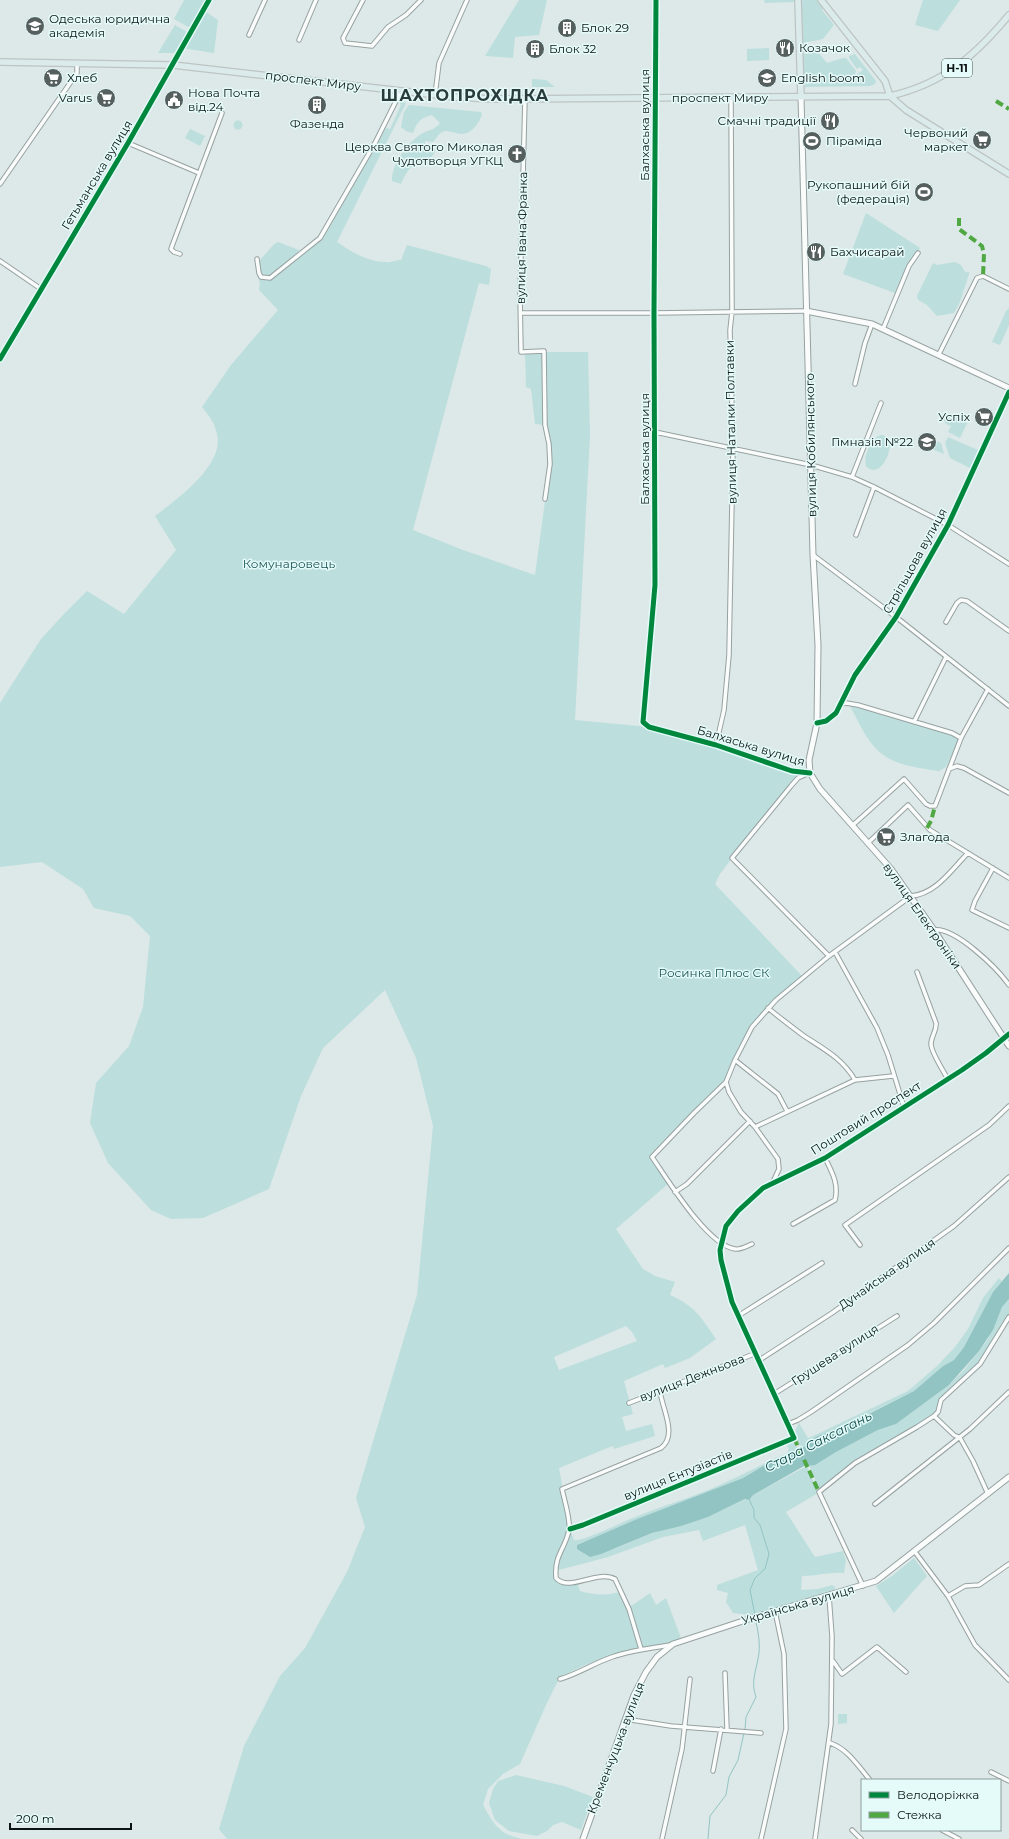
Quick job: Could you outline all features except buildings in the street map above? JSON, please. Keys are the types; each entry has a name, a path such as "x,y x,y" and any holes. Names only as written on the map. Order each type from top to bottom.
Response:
{"main road":[{"name":"вулиця Кобилянського","path":"798,0 801,98"},
{"path":"821,0 885,81 890,96 906,110 1009,174"},
{"name":"Н-11","path":"890,96 932,82 956,68 975,53 1009,15"},
{"name":"проспект Миру","path":"0,62 173,65 471,98 801,98 890,96"}],"street":[{"name":"Гетьманська вулиця","path":"0,359 128,143 209,0"},
{"path":"249,35 266,0"},
{"path":"299,40 316,0"},
{"path":"363,0 343,38 346,43 372,46 388,27 406,15 421,0"},
{"path":"435,95 439,63 466,0"},
{"name":"Балхаська вулиця","path":"656,0 654,313 655,585 644,722 649,727 716,745 792,771 810,773"},
{"path":"0,184 76,73 77,63"},
{"path":"257,259 258,273 261,277 270,278 320,238 375,143 401,91"},
{"name":"вулиця Наталки Полтавки","path":"716,745 727,690 733,449 730,330 732,312 731,98"},
{"name":"вулиця Кобилянського","path":"801,98 813,555 818,644 818,723 809,760 810,773"},
{"name":"вулиця Івана Франка","path":"525,99 521,352 544,351 545,425 549,444 550,464 544,499"},
{"path":"180,254 171,249 222,113"},
{"path":"128,143 199,173"},
{"path":"883,329 909,266 918,253"},
{"path":"0,261 41,289"},
{"path":"939,354 977,278 983,276 1009,289"},
{"path":"521,313 806,311 872,324 1009,388"},
{"path":"856,384 863,348 872,324"},
{"name":"Стрільцова вулиця","path":"818,723 830,718 840,705 855,675 896,617 948,526 1009,392"},
{"path":"852,477 881,403"},
{"path":"655,432 811,465 852,477 948,526 1009,564"},
{"path":"856,535 874,487"},
{"path":"813,555 896,617 1009,706"},
{"path":"946,622 957,603 962,600 967,601 1009,631"},
{"path":"914,722 946,657"},
{"path":"853,825 904,779 926,804 935,806 948,768 961,738 988,689"},
{"path":"840,705 846,703 858,705 952,733 961,738"},
{"path":"948,768 957,766 964,768 1009,793"},
{"path":"810,773 798,778 732,858 829,956"},
{"name":"вулиця Електроніки","path":"810,773 820,789 891,869 911,896 1009,1046"},
{"path":"868,843 908,805 930,830 1009,878"},
{"path":"752,1244 737,1250 728,1248 708,1232 675,1192 652,1157 726,1082 735,1060 752,1027 768,1008 829,956 911,896 920,895 930,891 968,853"},
{"path":"993,868 974,901 972,910 1009,928"},
{"path":"934,930 944,931 969,946 999,972 1009,985"},
{"path":"835,952 877,1028 888,1055 893,1076 904,1107"},
{"path":"917,972 936,1023 936,1030 931,1043 932,1048 946,1078"},
{"path":"768,1008 798,1032 843,1062 855,1080"},
{"name":"Поштовий проспект","path":"794,1438 754,1354 738,1316 722,1270 720,1250 726,1226 731,1218 763,1188 825,1158 986,1053 1009,1034"},
{"path":"735,1060 778,1094 787,1111"},
{"path":"755,1126 855,1080 893,1076"},
{"path":"726,1082 734,1102 755,1126 778,1159 779,1169 773,1183"},
{"path":"860,1245 845,1225 989,1125 1009,1106"},
{"path":"675,1192 687,1184 750,1121"},
{"path":"793,1224 835,1200 837,1193 836,1181 825,1158"},
{"name":"Дунайська вулиця","path":"758,1361 826,1318 954,1226 1009,1177"},
{"path":"788,1424 811,1412 908,1345 934,1324 1009,1248"},
{"path":"738,1316 822,1263"},
{"name":"Грушева вулиця","path":"774,1394 897,1316"},
{"path":"863,1586 819,1492 855,1463 918,1428 934,1416 938,1412 941,1400 980,1364 1009,1317"},
{"name":"вулиця Дежньова","path":"629,1403 754,1354"},
{"path":"641,1649 629,1609 615,1579 603,1576 566,1583 559,1582 556,1578 556,1564 558,1553 570,1529 562,1489 661,1448 666,1444 669,1438 669,1430 661,1401 660,1391"},
{"path":"875,1504 960,1438 1009,1392"},
{"path":"934,1416 954,1435 960,1438 973,1461 988,1494"},
{"name":"вулиця Ентузіастів","path":"570,1529 794,1438"},
{"name":"Українська вулиця","path":"560,1679 571,1676 613,1656 641,1649 673,1644 765,1614 863,1586 883,1577 1009,1477"},
{"path":"915,1552 948,1596 975,1645 1009,1680"},
{"path":"948,1596 966,1586 979,1585 1009,1564"},
{"path":"815,1839 830,1743 833,1661 829,1596"},
{"path":"761,1839 786,1729 784,1654 775,1611"},
{"name":"Кременчуцька вулиця","path":"583,1839 634,1695 646,1672 657,1657 673,1644"},
{"path":"833,1661 842,1674 877,1647 906,1672"},
{"path":"725,1673 727,1730"},
{"path":"662,1839 682,1750 690,1680"},
{"path":"625,1719 761,1733"},
{"path":"713,1770 721,1729"},
{"path":"830,1743 842,1748 869,1779"},
{"path":"991,1772 1009,1781"},
{"path":"852,1830 861,1839"},
{"path":"944,1831 959,1839"}],"green space":[{"path":"184,0 205,0 190,28 174,19"},
{"path":"519,0 547,0 539,35 515,37 513,58 485,56"},
{"path":"764,0 794,0 794,2 765,3"},
{"path":"800,0 817,0 823,7 822,10 834,25 823,39 803,43"},
{"path":"923,0 960,0 938,31 915,25"},
{"path":"203,10 218,20 214,53 182,48"},
{"path":"175,25 187,32 175,53 158,53"},
{"path":"769,48 769,60 747,61 747,49"},
{"path":"818,52 827,63 846,58 856,71 856,75 863,70 860,67 857,69 849,58 849,56 855,54 876,81 875,84 870,86 805,87 803,54"},
{"path":"532,79 546,80 555,87 532,87"},
{"path":"399,101 406,103 337,242 360,256 372,260 390,262 401,260 407,245 486,266 491,269 489,285 479,283 413,530 463,550 535,575 550,464 545,425 535,424 531,389 526,387 525,352 588,352 590,435 575,720 649,727 716,745 792,771 810,773 798,778 732,858 720,874 715,884 803,977 776,1000 752,1027 726,1082 652,1157 669,1183 616,1229 643,1269 655,1276 675,1282 670,1295 686,1303 692,1308 706,1324 716,1339 690,1358 665,1368 663,1364 624,1381 633,1414 622,1417 626,1431 652,1424 655,1436 614,1449 613,1446 559,1468 570,1529 574,1540 579,1540 703,1492 787,1453 789,1449 786,1443 794,1441 799,1451 770,1462 743,1478 637,1519 577,1545 614,1549 652,1533 708,1517 746,1499 749,1500 753,1495 807,1466 818,1493 786,1512 815,1557 843,1551 846,1560 844,1573 802,1576 801,1590 818,1589 832,1585 835,1587 834,1592 750,1615 733,1613 726,1602 728,1593 717,1590 717,1585 758,1570 745,1525 703,1541 699,1530 663,1537 608,1557 555,1571 559,1582 577,1582 580,1591 612,1594 623,1591 631,1606 650,1593 656,1605 666,1598 681,1638 672,1643 626,1651 585,1665 560,1677 520,1764 503,1774 488,1789 483,1805 490,1818 502,1831 522,1839 227,1839 219,1829 244,1746 280,1676 305,1648 347,1572 365,1527 356,1498 417,1295 433,1126 416,1058 385,990 323,1048 301,1096 269,1189 203,1218 171,1219 151,1210 108,1163 90,1123 96,1083 129,1046 143,1007 150,936 130,916 94,908 83,889 42,862 0,867 0,703 41,639 87,591 124,614 176,550 155,516 175,501 197,481 214,458 217,446 217,434 213,423 202,407 231,365 278,310 259,290 260,284 257,274 261,279 271,279 322,240 386,128 390,129 401,105","holes":["626,1326 632,1332 637,1341 559,1370 554,1357"]},
{"path":"409,105 481,112 482,115 477,125 465,134 444,131 439,134 433,142 425,141 425,144 436,149 434,153 430,158 411,167 401,184 392,181 392,175 397,161 416,138 436,127 440,123 432,115 420,121 413,133 406,131 401,127 404,112"},
{"path":"236,121 240,121 242,125 240,129 236,129 234,127 234,123"},
{"path":"190,129 205,136 200,146 185,138"},
{"path":"866,213 920,248 908,266 895,293 843,274"},
{"path":"278,242 299,250 280,270 265,277 260,272 260,260 274,244"},
{"path":"955,262 961,265 965,272 969,272 960,302 954,313 937,316 927,305 918,300 917,296 933,263 937,265"},
{"path":"1009,308 1009,325 1000,345 992,342 1006,311"},
{"path":"947,414 967,423 960,438 948,432 951,426 946,424 944,420"},
{"path":"882,435 889,438 890,443 888,456 881,467 876,470 871,470 866,466 865,462 867,452 875,439"},
{"path":"948,437 978,450 970,468 950,458 945,443"},
{"path":"936,441 941,443 944,454 932,449"},
{"path":"849,704 915,723 951,735 959,740 946,767 939,771 902,764 882,754 872,744 863,731"},
{"path":"999,1278 1002,1281 993,1292 964,1347 954,1360 943,1366 914,1391 835,1430 801,1449 794,1433 799,1423 808,1438 811,1437 908,1391 937,1366 955,1347 968,1329 983,1298"},
{"path":"1009,1299 1009,1317 980,1364 941,1400 938,1412 934,1416 855,1463 820,1491 809,1465 815,1464 878,1430 896,1424 949,1385 964,1370 988,1339 1002,1307"},
{"path":"914,1558 927,1576 894,1613 876,1586 892,1576"},
{"path":"838,1714 847,1714 847,1723 838,1724"},
{"path":"516,1775 564,1786 593,1797 581,1830 562,1822 553,1825 547,1831 537,1836 509,1831 495,1820 489,1803 493,1789 498,1781"}],"water":[{"name":"Стара Саксагань","path":"1009,1273 1009,1299 1002,1307 993,1330 979,1351 949,1385 896,1424 878,1430 815,1465 804,1466 753,1495 749,1500 745,1499 708,1517 681,1526 652,1533 590,1557 577,1549 577,1545 637,1519 743,1478 770,1462 799,1451 816,1437 845,1426 914,1391 943,1366 954,1360 964,1347 993,1292"}],"waterway":[{"path":"749,1499 754,1510 754,1518 760,1525 769,1554 765,1569 755,1578 750,1590 755,1615"},
{"path":"745,1729 746,1717 756,1697 754,1691 754,1680 759,1653 759,1644 755,1618"},
{"path":"708,1839 710,1816 726,1795 729,1777 738,1760 744,1733"}],"marked path":[{"path":"996,101 1009,109"},
{"path":"959,218 959,229 982,246 984,254 983,276"},
{"path":"927,828 931,821 935,806"},
{"path":"794,1438 819,1492"}],"cycle path":[{"path":"0,359 128,143 209,0"},
{"path":"656,0 654,313 655,585 643,722 649,727 716,745 792,771 810,773"},
{"path":"817,723 826,721 836,713 855,675 896,617 948,525 1009,392"},
{"path":"570,1529 794,1438 732,1302 721,1260 720,1250 726,1226 738,1211 763,1188 825,1158 962,1070 1009,1034"}],"place":[{"name":"Одеська юридична академія","path":"35,26"},
{"name":"Блок 29","path":"567,28"},
{"name":"Козачок","path":"785,48"},
{"name":"Блок 32","path":"535,49"},
{"name":"Хлеб","path":"53,78"},
{"name":"English boom","path":"767,78"},
{"name":"Varus","path":"106,98"},
{"name":"Нова Почта від.24","path":"174,100"},
{"name":"Фазенда","path":"317,105"},
{"name":"Смачні традиції","path":"830,121"},
{"name":"Червоний маркет","path":"982,140"},
{"name":"Піраміда","path":"812,141"},
{"name":"Церква Святого Миколая Чудотворця УГКЦ","path":"517,154"},
{"name":"Рукопашний бій (федерація)","path":"924,192"},
{"name":"Бахчисарай","path":"816,252"},
{"name":"Успіх","path":"984,417"},
{"name":"Гімназія №22","path":"927,442"},
{"name":"Злагода","path":"886,837"}],"district":[{"name":"ШАХТОПРОХІДКА","path":"465,95"}],"park label":[{"name":"Комунаровець","path":"289,564"},
{"name":"Росинка Плюс СК","path":"714,973"}]}
